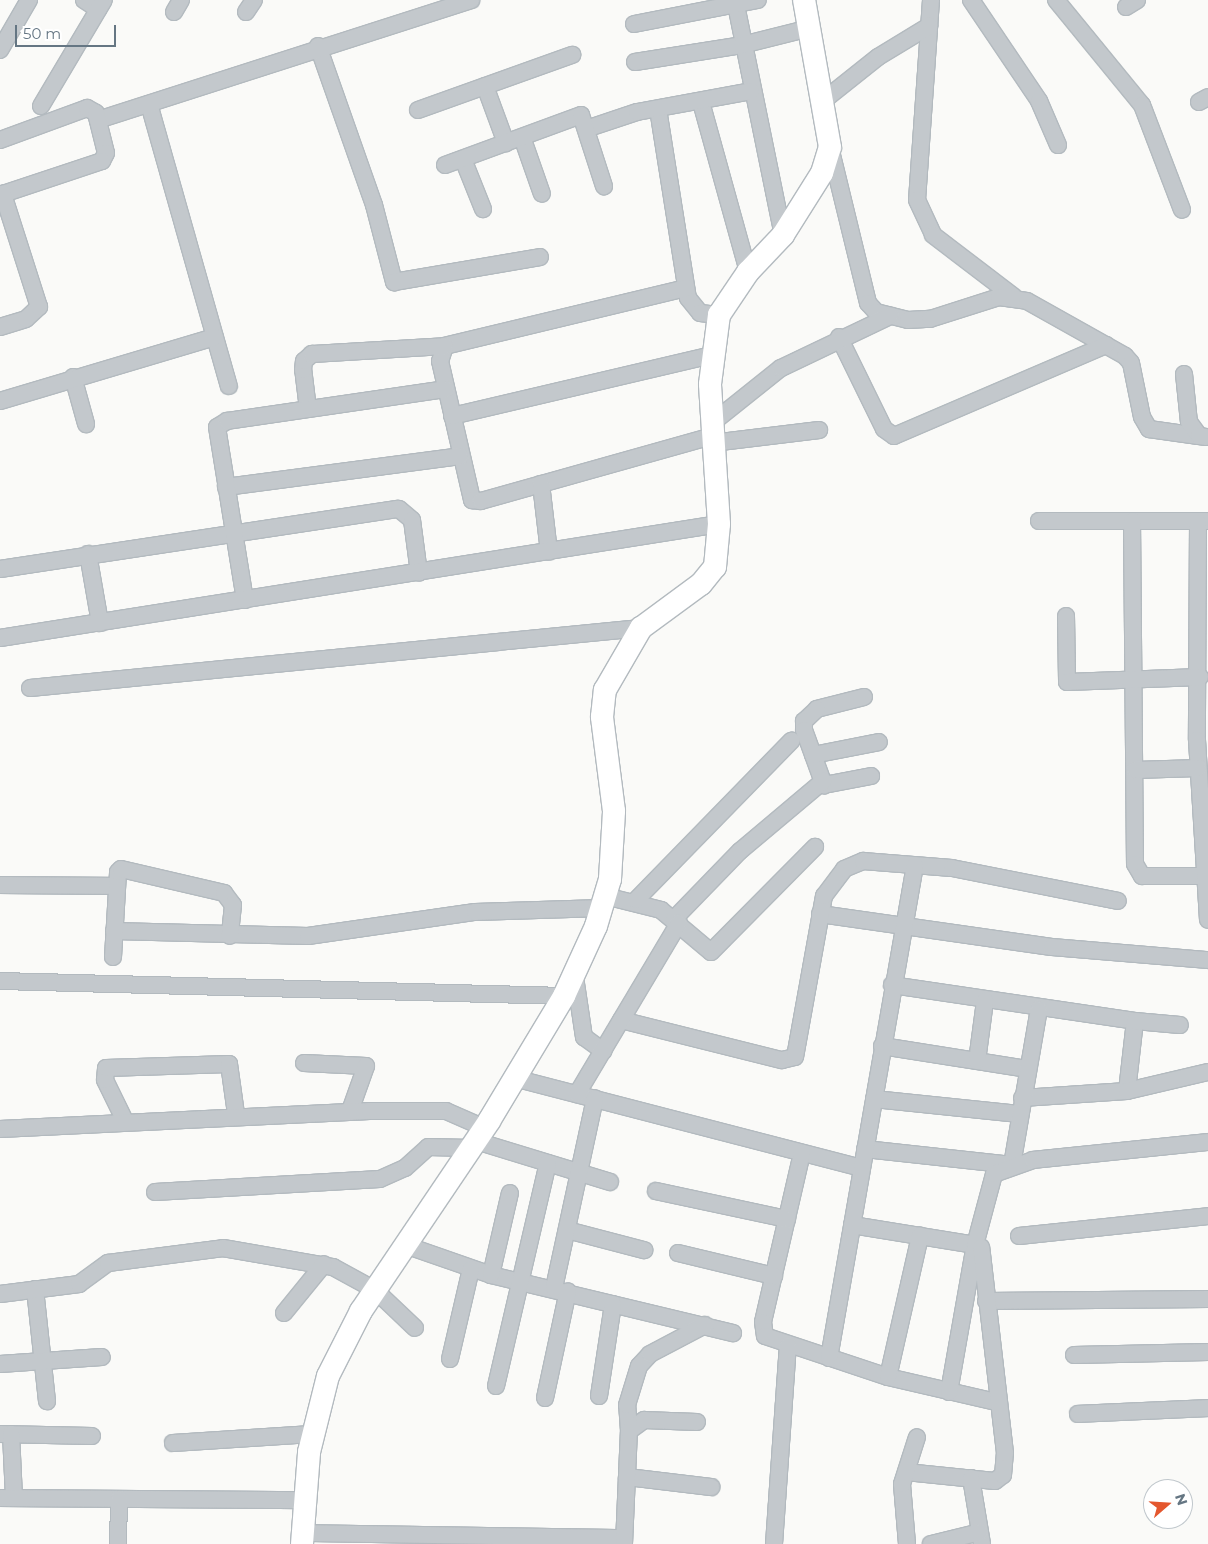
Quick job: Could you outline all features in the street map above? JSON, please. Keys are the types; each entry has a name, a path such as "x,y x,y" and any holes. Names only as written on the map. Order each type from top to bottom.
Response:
{"main road":[{"path":"302,1539 312,1434 328,1376 375,1290 478,1139 569,986 604,902 614,811 602,717 605,690 642,628 709,574 716,559 718,524 712,434 712,355 719,314 748,272 783,235 822,173 830,147 824,100 804,0"}],"street":[{"path":"0,50 28,0"},
{"path":"41,106 101,5 84,0"},
{"path":"98,120 318,46 471,0"},
{"path":"634,24 758,0"},
{"path":"931,0 917,200 933,235 1013,296 1106,346 1131,363 1142,417 1149,429 1203,436"},
{"path":"971,0 1039,101 1058,145"},
{"path":"1056,0 1142,105 1182,210"},
{"path":"736,3 751,91 783,235"},
{"path":"824,100 878,57 929,26"},
{"path":"635,62 742,45 810,28"},
{"path":"318,46 374,204 394,282 540,257"},
{"path":"418,110 572,55"},
{"path":"485,86 542,194"},
{"path":"586,129 658,109 751,91"},
{"path":"701,102 748,272"},
{"path":"149,104 229,386"},
{"path":"0,140 87,108 98,120 105,159 1,194 39,307 26,318 0,327"},
{"path":"658,109 686,288 693,309 719,314"},
{"path":"445,165 581,115 604,186"},
{"path":"830,147 868,303 876,312 890,316 930,319 1013,296"},
{"path":"464,158 483,209"},
{"path":"308,409 303,370 304,361 312,354 445,346 686,288"},
{"path":"712,434 781,368 840,338 890,316"},
{"path":"0,401 73,377 215,337"},
{"path":"840,338 884,429 894,436 1106,346"},
{"path":"445,346 440,361 460,456 472,500 541,484 712,434 819,430"},
{"path":"452,416 712,355"},
{"path":"1184,374 1189,422 1203,436"},
{"path":"73,377 86,424"},
{"path":"245,600 217,427 227,421 446,390"},
{"path":"226,487 460,456"},
{"path":"541,484 549,552"},
{"path":"0,569 233,530 398,509 412,520 419,572"},
{"path":"1039,521 1203,522 1200,677 1202,740 1198,768 1208,920"},
{"path":"1132,521 1136,872 1142,876 1205,870"},
{"path":"0,638 718,524"},
{"path":"88,554 100,623"},
{"path":"1066,616 1067,682 1200,677"},
{"path":"30,688 642,628"},
{"path":"864,697 809,714 804,730 824,785 871,776"},
{"path":"636,900 792,740"},
{"path":"813,755 879,742"},
{"path":"1134,770 1198,768"},
{"path":"577,1094 622,1020 676,921 740,851 823,781"},
{"path":"114,931 230,936 332,934 475,912 636,900 676,921 706,952 716,950 815,847"},
{"path":"622,1020 789,1060 797,1051 820,914 830,882 844,869 863,861 915,864 1118,900"},
{"path":"829,1358 892,985 915,864"},
{"path":"113,956 118,872 128,868 224,892 233,905 230,936"},
{"path":"0,885 117,886"},
{"path":"820,914 903,928 1208,960"},
{"path":"0,981 569,986 584,1037 603,1051"},
{"path":"892,985 1039,1009 1180,1025"},
{"path":"977,1061 984,1000"},
{"path":"1012,1165 1039,1009"},
{"path":"1127,1090 1135,1021"},
{"path":"882,1046 1028,1069"},
{"path":"304,1063 366,1066 350,1111"},
{"path":"125,1120 105,1080 106,1068 229,1064 236,1114"},
{"path":"874,1099 1021,1106 1127,1090 1208,1072"},
{"path":"514,1078 862,1168"},
{"path":"546,1398 567,1230 595,1098"},
{"path":"0,1129 236,1114 446,1111 478,1139 610,1182"},
{"path":"154,1192 372,1180 393,1176 428,1148 478,1139"},
{"path":"865,1149 1012,1165 1208,1142"},
{"path":"802,1153 774,1276 763,1331 765,1336 788,1346 888,1376 996,1402"},
{"path":"496,1386 519,1280 548,1163"},
{"path":"949,1392 979,1227 994,1174 1012,1165"},
{"path":"656,1191 787,1220"},
{"path":"491,1275 510,1194"},
{"path":"1019,1236 1208,1216"},
{"path":"852,1225 975,1245"},
{"path":"906,1472 995,1481 1003,1475 1005,1453 996,1402 979,1227"},
{"path":"567,1230 644,1250"},
{"path":"888,1376 920,1236"},
{"path":"405,1245 491,1275 519,1280 733,1332"},
{"path":"0,1294 79,1284 108,1263 204,1248 324,1264 375,1290 415,1328"},
{"path":"678,1253 774,1276"},
{"path":"284,1313 324,1264"},
{"path":"450,1359 472,1269"},
{"path":"35,1289 46,1401"},
{"path":"986,1301 1208,1299"},
{"path":"598,1396 613,1304"},
{"path":"302,1539 624,1541 629,1431 626,1405 639,1366 650,1354 705,1325"},
{"path":"774,1544 788,1346"},
{"path":"1074,1355 1208,1352"},
{"path":"0,1364 102,1357"},
{"path":"1078,1414 1208,1408"},
{"path":"629,1431 644,1420 697,1422"},
{"path":"92,1436 6,1434 7,1498 305,1500"},
{"path":"173,1443 312,1434"},
{"path":"907,1544 902,1499 906,1472 917,1437"},
{"path":"627,1477 711,1487"},
{"path":"931,1544 981,1538 971,1478"},
{"path":"118,1544 119,1499"}]}
